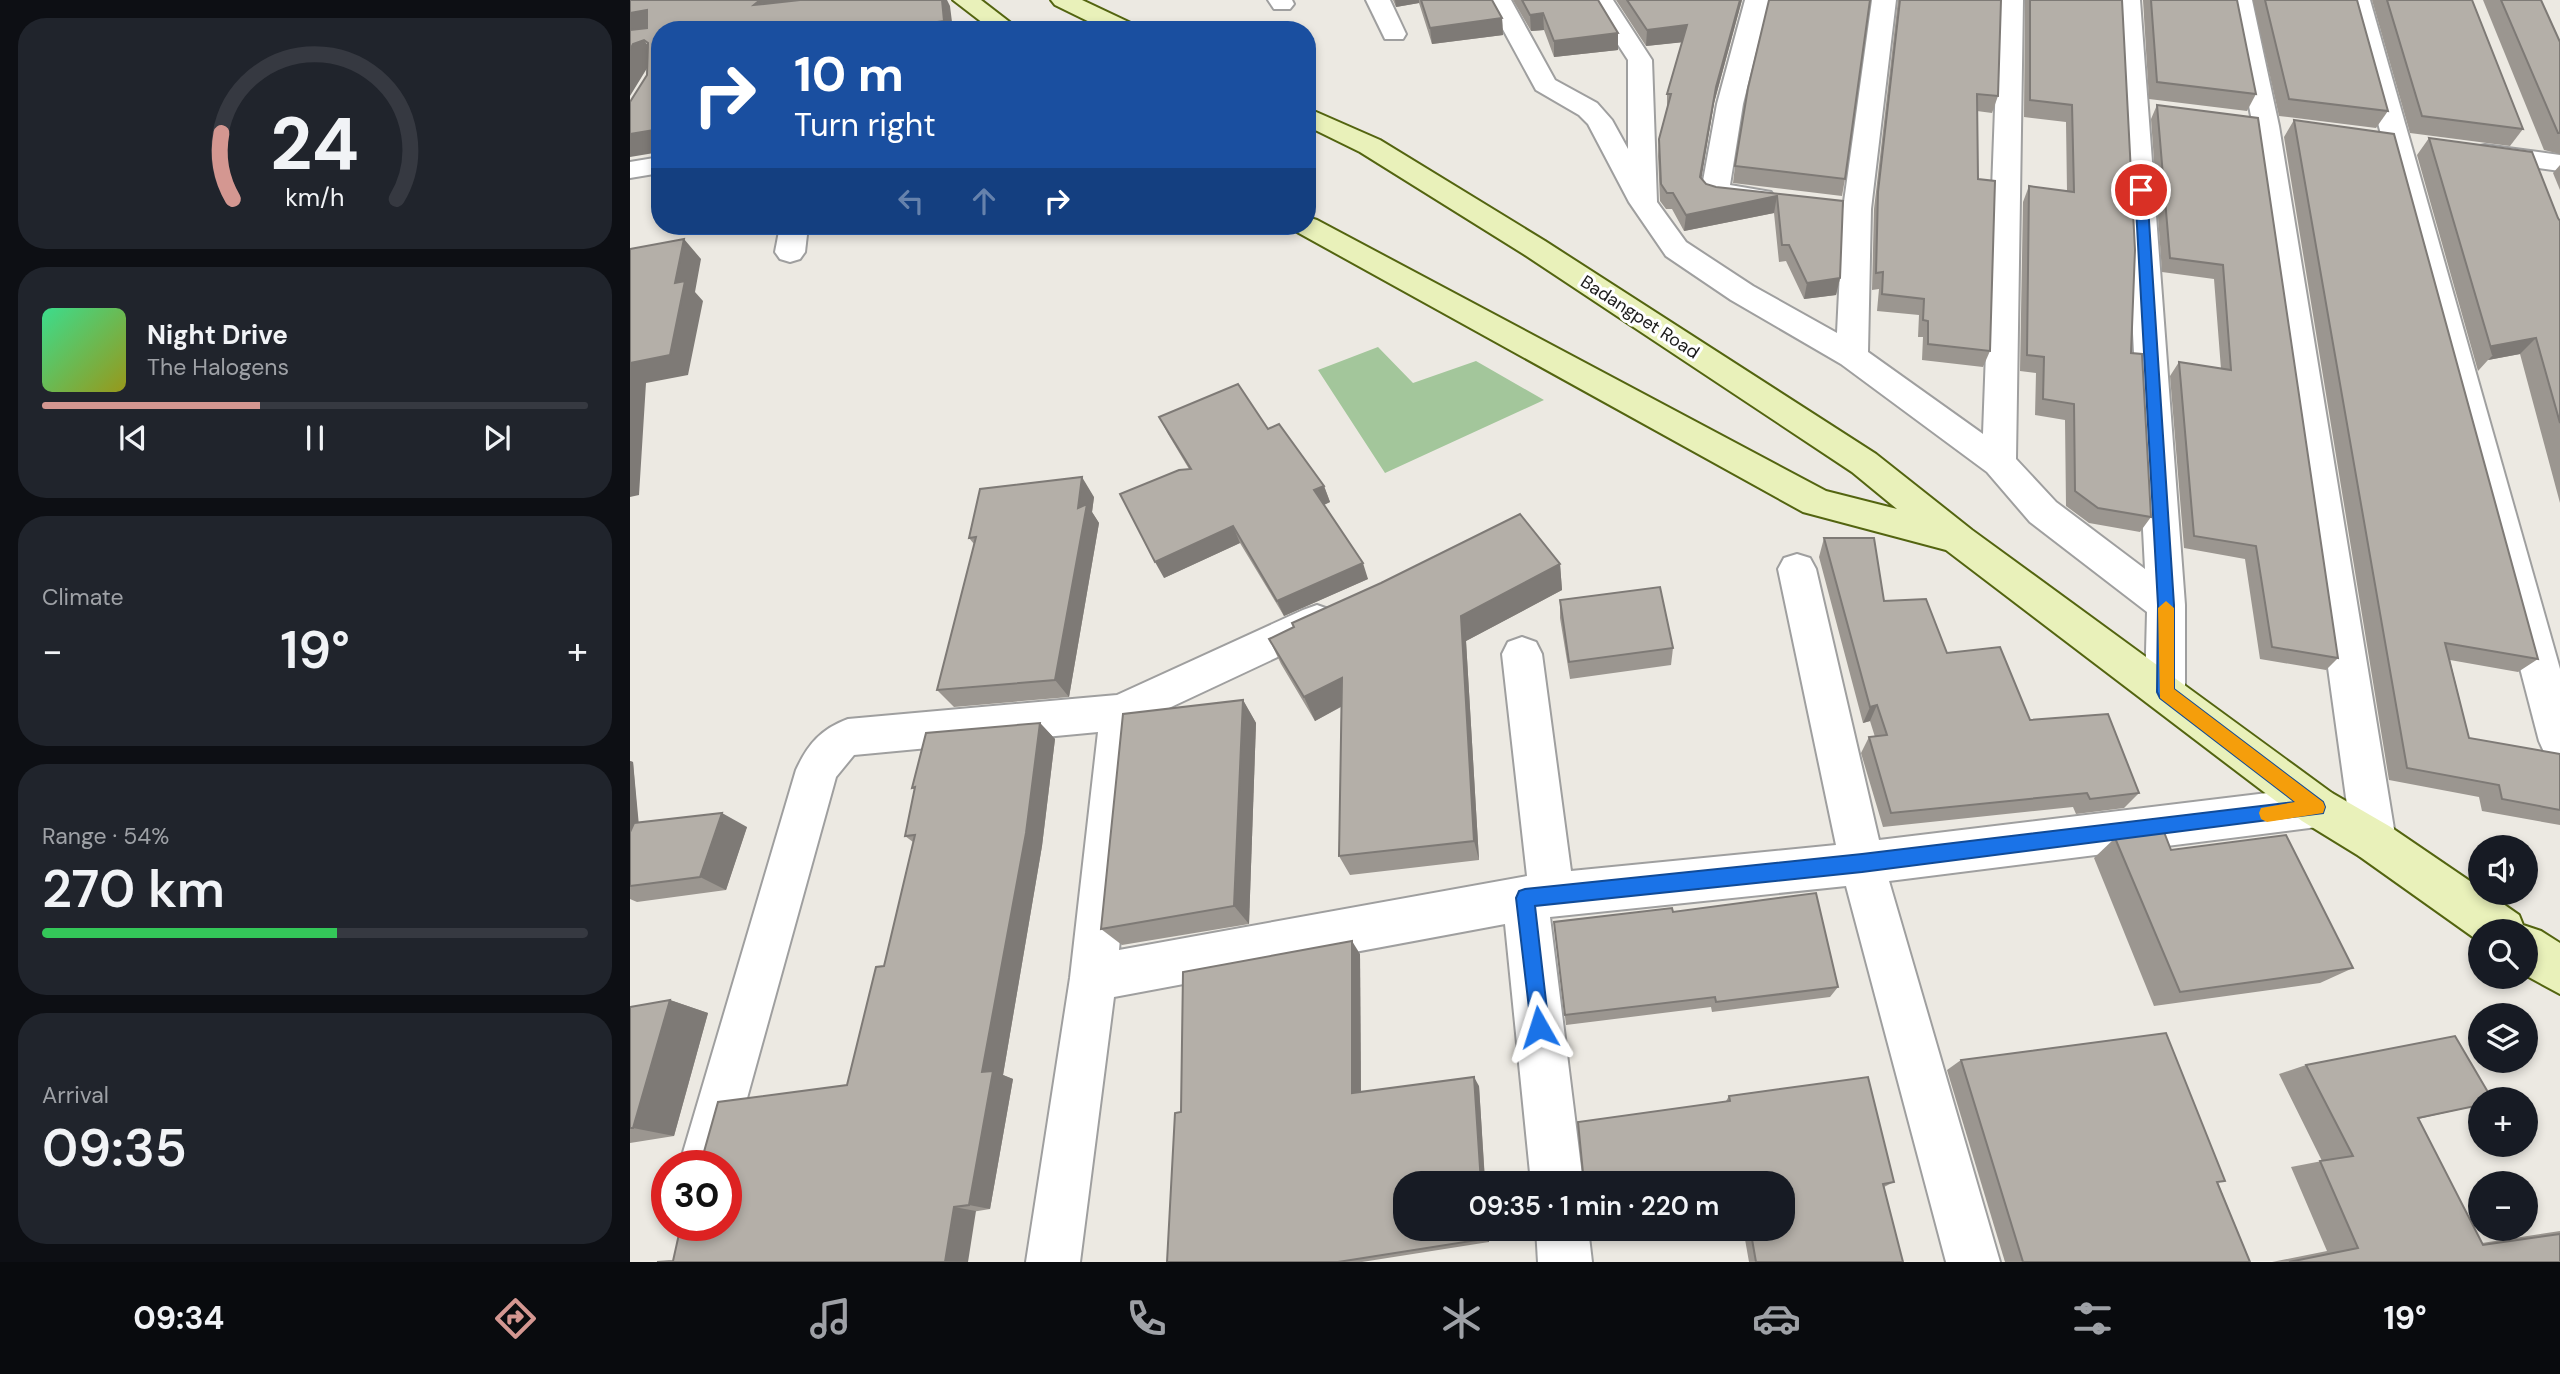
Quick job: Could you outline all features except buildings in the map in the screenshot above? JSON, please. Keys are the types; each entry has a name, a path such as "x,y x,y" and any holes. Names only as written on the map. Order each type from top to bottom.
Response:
{"main road":[{"path":"965,0 995,21"},
{"path":"1063,0 1107,21"},
{"name":"Badangpet Road","path":"1316,120 1370,146 1535,248 1864,463 1959,540 2317,807 2374,841 2486,919"},
{"name":"Badangpet Road","path":"1316,231 1816,502 1959,540"},
{"path":"2538,956 2560,971"}],"street":[{"path":"1378,0 1394,34"},
{"path":"1499,0 1545,85 1588,109 1599,120 1643,202 1676,249 1742,293 1852,356 1998,463 2043,512 2166,605"},
{"path":"1601,0 1640,61 1643,202"},
{"path":"1757,0 1730,104 1715,192 1792,201"},
{"path":"1852,356 1844,208 1884,0"},
{"path":"1998,463 2011,0"},
{"path":"2241,0 2266,126 2374,841"},
{"path":"2358,0 2560,741"},
{"path":"2120,1 2149,109 2166,605 2165,692"},
{"path":"2466,151 2560,163"},
{"path":"630,170 651,166"},
{"path":"1797,569 1862,863 1973,1262"},
{"path":"709,1150 817,770 834,745 848,737 1120,712 1353,604"},
{"path":"1522,654 1556,1171"},
{"path":"1053,1262 1093,978 1120,712"},
{"path":"1093,978 1538,897 1862,863 2317,807"},
{"path":"1563,1241 1565,1262"}],"green space":[{"path":"1378,347 1413,383 1476,361 1544,400 1385,473 1318,370"}],"slow traffic":[{"path":"2166,608 2165,692 2317,807 2267,813"}],"route":[{"path":"1539,1027 1525,898 1862,863 2317,807 2165,692 2166,605 2141,190"}]}
